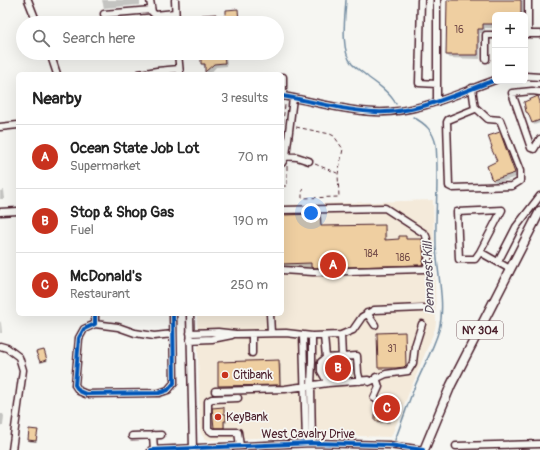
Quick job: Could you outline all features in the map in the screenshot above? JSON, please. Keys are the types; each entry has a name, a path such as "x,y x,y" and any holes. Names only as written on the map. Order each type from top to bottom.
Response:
{"main road":[{"name":"NY 304","path":"423,450 451,385 540,211"}],"street":[{"path":"28,0 35,16"},
{"path":"150,0 151,10 157,16 176,13 175,0"},
{"path":"421,0 419,83 437,84"},
{"path":"437,0 437,102"},
{"path":"527,12 528,0"},
{"path":"104,14 151,10"},
{"path":"486,59 486,35 492,34"},
{"path":"528,34 540,34"},
{"path":"52,60 56,72"},
{"path":"148,72 157,70 180,72 179,60"},
{"path":"528,76 540,77"},
{"path":"284,96 354,110 375,112 407,110 437,102 492,81"},
{"path":"472,88 475,107 488,119 500,120 520,171 520,181 512,186 454,188 449,186 447,122 448,120 475,109 475,107"},
{"path":"540,92 532,91 512,93 531,148 534,149 540,139"},
{"path":"285,163 284,156 290,126 293,98"},
{"path":"0,127 16,125"},
{"path":"284,156 296,157 309,161"},
{"path":"498,262 516,227 540,196"},
{"path":"284,210 386,208 425,234 427,239 428,265 425,269 313,272 284,270"},
{"path":"502,210 485,242 480,252 475,259 459,259 457,212 502,210"},
{"path":"0,212 16,211"},
{"path":"480,252 510,269"},
{"path":"190,336 218,332 236,334 292,333 312,336 341,335 353,330 362,317 377,309 423,308"},
{"path":"368,313 375,325"},
{"path":"95,316 95,324"},
{"path":"172,316 173,334 174,383 168,390 159,393 86,394 79,391 75,385 79,338 84,329 95,324 118,327 135,333 154,336 173,334"},
{"path":"190,316 193,449"},
{"path":"270,316 271,333"},
{"path":"215,391 285,390 328,383 368,380 369,382 376,377 386,374 405,372 412,368 415,346 422,324"},
{"path":"252,334 252,353"},
{"path":"303,335 304,387 309,443"},
{"path":"341,335 342,357"},
{"path":"309,443 312,336"},
{"path":"324,336 326,358"},
{"path":"0,346 7,348 19,357 23,370 12,450"},
{"path":"328,383 320,371 321,362 326,358 357,356 360,381"},
{"path":"374,398 379,387 376,377"},
{"path":"238,398 212,399 208,401 208,429 212,432 238,432 243,447"},
{"path":"153,435 153,450"},
{"path":"132,436 162,435"},
{"name":"West Cavalry Drive","path":"153,450 309,443 343,447 389,445 423,450"},
{"path":"456,446 515,447 540,444"}],"path":[{"path":"284,113 285,105"},
{"path":"290,126 330,134 334,136 344,149 338,174 339,197 302,198 302,192 304,189"},
{"path":"284,186 287,186 287,165 285,163"},
{"path":"312,168 314,164 338,174"}],"shaded area":[{"path":"433,200 435,329 391,437 326,435 210,440 205,439 202,435 200,430 197,316 284,316 284,205"}],"building":[{"path":"447,0 521,0 521,12 492,12 492,24 483,24 483,29 478,29 478,55 446,55"},
{"path":"238,9 238,16 224,16 226,14 226,10"},
{"path":"216,14 216,16 201,16 201,15"},
{"path":"201,60 225,60 225,63 214,64 205,72 205,64 201,64"},
{"path":"538,96 540,102 540,120 532,123 528,113 526,112 524,102"},
{"path":"500,132 515,173 493,180 487,166 497,161 491,148 492,147 488,136"},
{"path":"320,214 321,226 385,225 385,240 399,239 399,236 406,236 406,239 422,239 424,258 422,265 313,268 311,267 311,263 284,264 284,215"},
{"path":"405,332 406,365 404,367 396,368 378,368 377,333"},
{"path":"44,350 47,360 40,362 36,352"},
{"path":"279,360 280,385 218,386 218,362"},
{"path":"326,366 352,366 352,371 326,371"},
{"path":"378,400 397,401 397,414 389,415 389,421 375,421 375,402"},
{"path":"224,407 226,421 224,421 224,428 214,428 212,408"},
{"path":"29,429 38,430 36,441 28,440"}],"waterway":[{"name":"Demarest Kill","path":"346,0 344,34 348,58 354,66 380,86 396,104"},
{"name":"Demarest Kill","path":"395,440 415,386 437,337 442,309 436,246 436,145 428,128 422,122 413,117"}],"cycle path":[{"path":"284,96 352,110 391,112 406,110 436,102 492,81"},
{"path":"95,316 95,324 84,329 79,338 75,385 79,391 86,394 159,393 168,390 174,383 173,316"},
{"path":"151,450 312,443 389,445 423,450"}],"place":[{"name":"Ocean State Job Lot","path":"333,265"},
{"name":"Stop & Shop Gas","path":"338,368"},
{"name":"Citibank","path":"225,375"},
{"name":"McDonald's","path":"387,408"},
{"name":"KeyBank","path":"218,417"}]}
